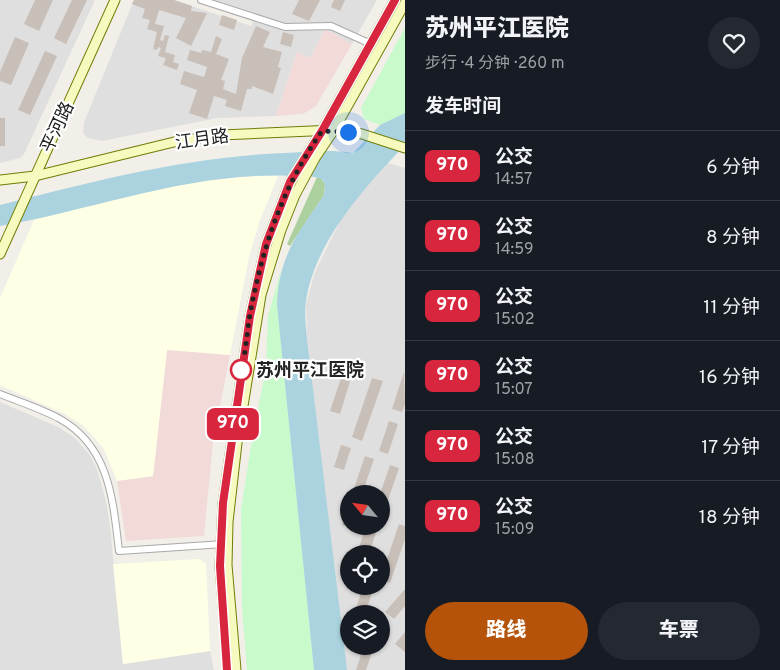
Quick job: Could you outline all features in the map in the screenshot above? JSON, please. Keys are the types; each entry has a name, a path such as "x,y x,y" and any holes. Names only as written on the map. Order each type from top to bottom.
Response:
{"street":[{"name":"平河路","path":"0,254 115,0"},
{"path":"201,0 285,26 331,26 371,44"},
{"path":"236,670 224,544 229,450 250,316 268,236 290,182 322,131 395,0"},
{"path":"228,670 220,566 259,307 281,230 300,185 334,130 405,3"},
{"name":"江月路","path":"0,180 35,176 174,142 221,135 334,130 362,134 405,148"},
{"path":"0,394 60,419 76,430 92,449 105,470 112,494 120,551 224,544"}],"shaded area":[{"path":"0,0 95,0 24,154 20,158 0,163"},
{"path":"134,0 174,0 251,26 255,17 208,0 377,0 352,44 325,29 310,58 297,52 276,116 218,118 102,141 88,138 83,133 84,122"},
{"path":"325,29 352,44 316,106 303,114 276,116 297,52 310,58"},
{"path":"388,163 405,168 405,670 346,670 344,655 390,655 390,605 340,605 340,619 307,339 306,304 315,272 341,219 357,197"},
{"path":"252,176 278,176 259,223 249,257 230,355 167,350 153,476 117,481 104,449 84,426 65,414 0,385 0,298 34,220 140,192 203,181"},
{"path":"167,349 230,355 213,442 204,536 126,541 117,481 153,476"},
{"path":"0,402 58,427 74,437 89,454 97,469 106,501 110,526 123,664 210,651 214,670 0,670"},
{"path":"200,559 206,564 210,651 123,664 113,564"}],"green space":[{"path":"405,28 405,113 380,125 364,119 361,108"},
{"path":"317,177 321,178 325,184 324,195 290,246 287,244"},
{"path":"281,270 277,302 314,670 247,670 242,608 241,509 266,367 268,316"}],"water":[{"path":"405,113 405,145 358,197 331,236 311,279 306,301 307,339 340,612 340,655 345,655 347,670 314,670 277,305 281,272 291,246 324,195 325,186 323,180 313,177 293,176 255,176 218,179 181,185 0,226 0,205 106,179 212,159 310,152 336,151 353,153 380,125"}],"building":[{"path":"35,0 53,0 39,31 24,24"},
{"path":"72,0 87,0 66,44 54,38"},
{"path":"134,0 174,0 192,6 191,11 207,13 191,46 176,38 186,18 159,10 155,24 164,26 160,40 163,41 165,35 169,36 165,52 175,55 173,62 179,64 177,70 163,65 166,58 158,56 161,48 153,49 157,32 147,29 150,20 142,18 145,9 132,4"},
{"path":"299,0 320,0 309,21 292,14"},
{"path":"334,0 345,0 340,11 331,7"},
{"path":"222,15 237,20 234,30 219,25"},
{"path":"256,26 270,32 263,47 282,52 278,67 281,68 273,94 252,86 252,89 247,89 241,111 225,106 227,100 214,96 207,119 189,113 197,90 180,84 184,71 204,77 207,67 187,60 190,50 201,53 202,50 211,52 216,36 222,39 216,54 229,59 221,80 225,81 223,89 236,94 242,58"},
{"path":"283,32 294,35 291,47 280,44"},
{"path":"15,37 29,43 11,85 0,81 0,72"},
{"path":"45,51 57,56 30,115 18,110"},
{"path":"0,118 5,118 5,146 0,146"},
{"path":"404,372 405,404 402,412 392,409"},
{"path":"342,375 351,378 340,414 330,411"},
{"path":"372,378 383,381 362,441 352,437"},
{"path":"389,421 398,424 388,454 379,451"},
{"path":"341,445 351,448 344,470 334,467"},
{"path":"365,456 374,459 365,485 355,485"},
{"path":"390,465 399,468 390,494 390,485 383,485"},
{"path":"399,524 405,526 405,539 390,583 390,550"},
{"path":"363,535 375,535 372,545 360,545"},
{"path":"405,589 405,606 394,619 390,616 390,606"},
{"path":"360,595 371,595 368,605 357,605"},
{"path":"405,632 405,652 395,644"},
{"path":"361,655 371,655 366,670 356,670"}],"bus line":[{"name":"970","path":"227,670 220,566 223,503 230,441 250,316 266,244 290,182 322,131 395,0"}],"place":[{"name":"苏州平江医院","path":"241,370"}],"route":[{"path":"241,370 252,306 268,236 287,188 322,131 348,132"}]}
